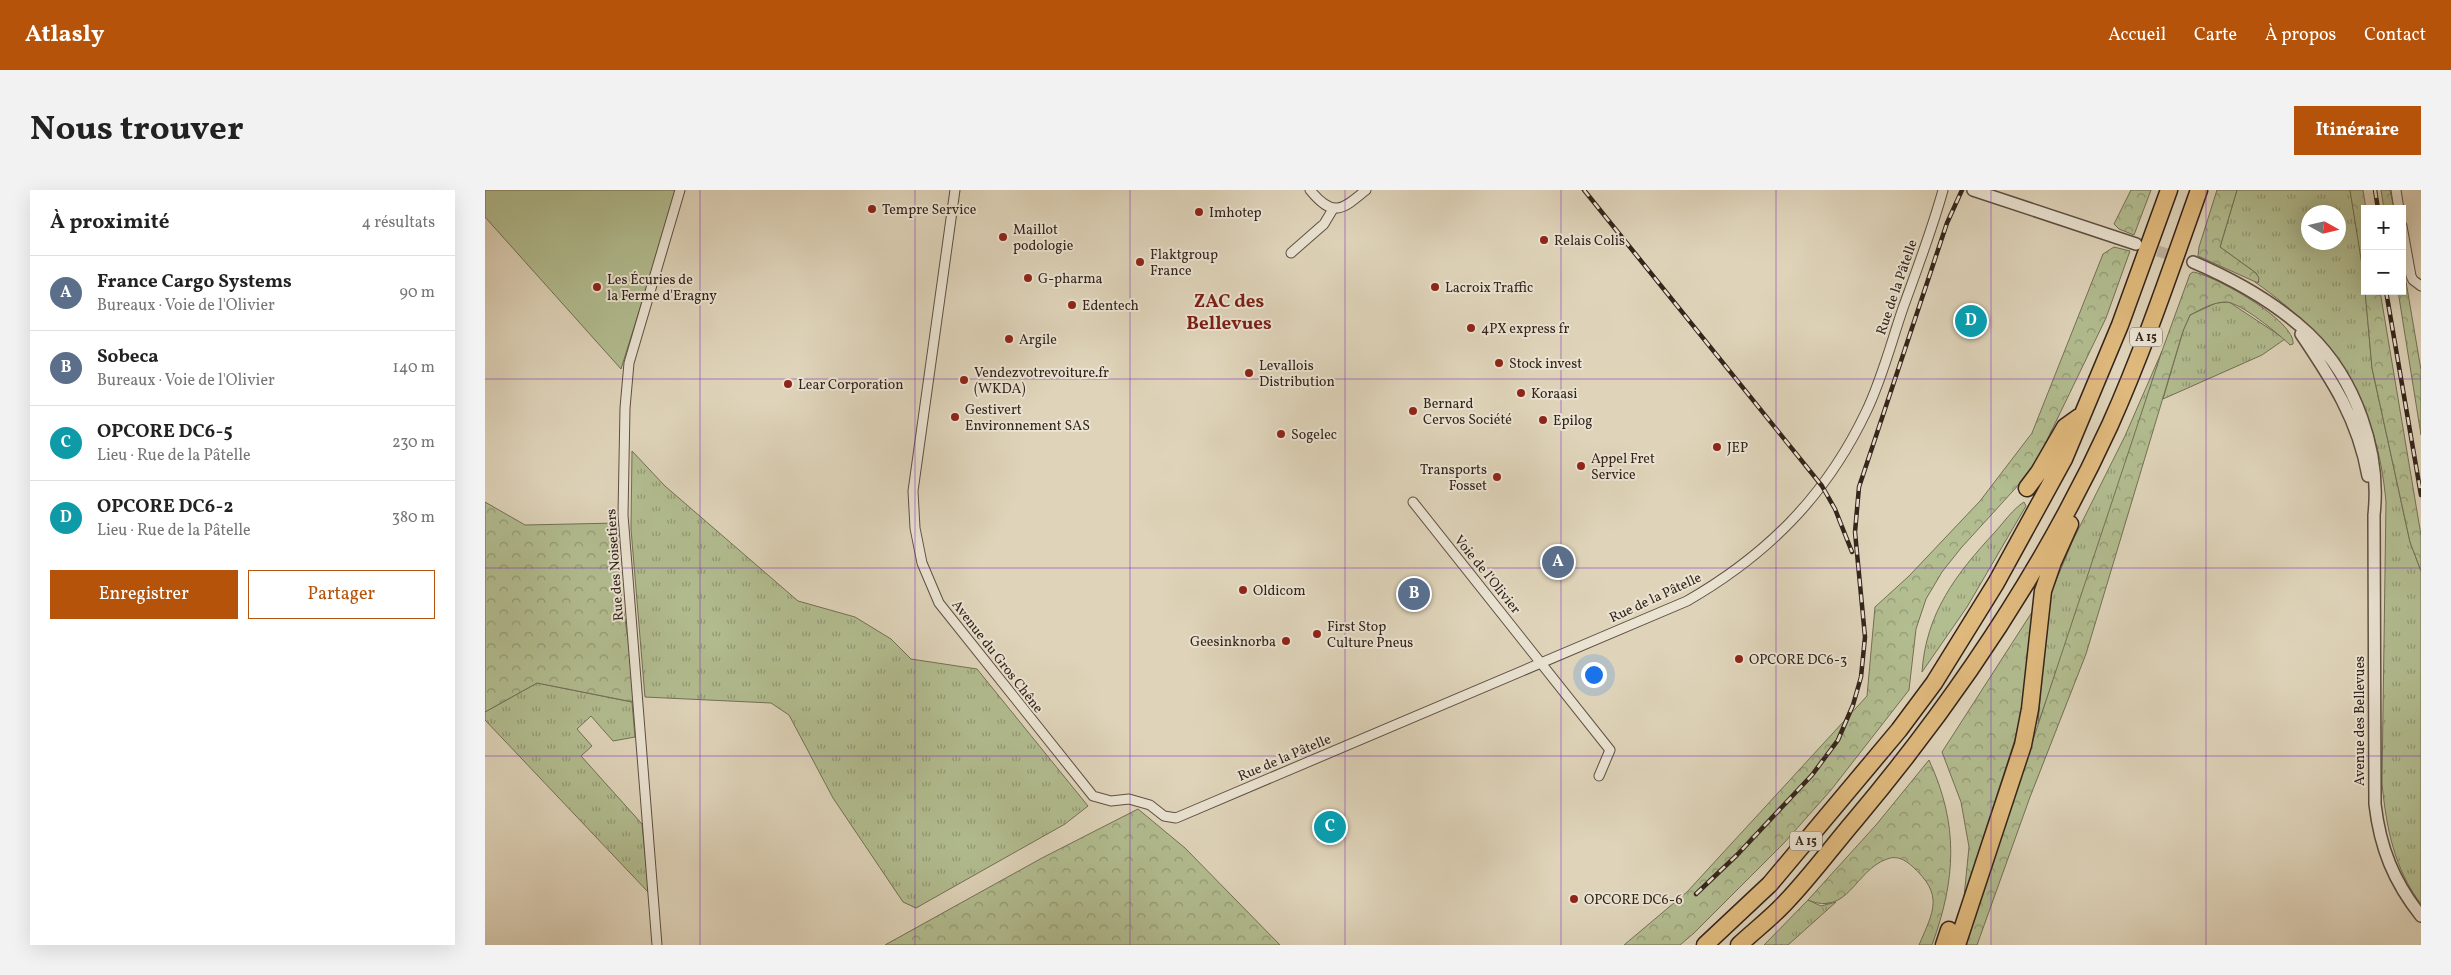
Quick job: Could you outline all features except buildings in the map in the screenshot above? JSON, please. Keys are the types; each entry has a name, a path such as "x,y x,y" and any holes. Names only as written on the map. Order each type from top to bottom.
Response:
{"highway":[{"name":"A 15","path":"1705,945 1770,884 1899,730 1934,683 2023,538 2064,459 2120,325 2169,190"},
{"name":"A 15","path":"1739,945 1785,902 1903,762 1938,715 2025,583 2084,479 2139,357 2199,190"},
{"path":"2027,488 2039,472 2065,427 2081,416"},
{"path":"1957,945 2018,762 2030,709 2037,627 2043,591 2053,562 2087,488 2084,479"}],"street":[{"name":"Rue des Noisetiers","path":"657,945 623,515 625,408 629,363 680,190"},
{"name":"Avenue du Gros Chêne","path":"955,190 913,491 915,528 922,563 939,604 1093,796 1111,801 1129,799 1150,805 1164,816 1176,818"},
{"path":"1310,190 1320,201 1333,209 1343,208 1366,190"},
{"name":"Rue de la Pâtelle","path":"1176,818 1687,601 1721,582 1788,527 1816,495 1840,459 1875,392 1943,190"},
{"path":"1973,190 2136,244"},
{"path":"2396,190 2398,205"},
{"path":"1291,253 1324,224 1333,209"},
{"path":"2406,248 2411,276 2421,286"},
{"name":"Avenue des Bellevues","path":"2193,262 2241,285 2287,317 2323,366 2345,404 2365,458 2374,515 2375,804 2381,841 2388,863 2399,886 2421,916"},
{"name":"Voie de l'Olivier","path":"1413,502 1543,662 1610,750 1599,776"}],"green space":[{"name":"Les Écuries de la Ferme d'Eragny","path":"485,190 677,190 621,369 485,217"},
{"path":"2131,190 2151,190 2134,235 2119,229 2114,224"},
{"path":"2217,190 2237,190 2220,247 2256,273 2259,278 2258,283 2198,256 2199,247"},
{"path":"2237,190 2350,190 2361,253 2361,295 2366,295 2372,368 2410,542 2421,571 2421,904 2412,891 2398,862 2389,831 2382,783 2386,502 2381,466 2373,433 2362,403 2330,350 2284,304 2255,282 2259,282 2256,273 2220,247"},
{"path":"2350,190 2363,190 2365,205 2361,205 2361,259"},
{"path":"2381,190 2390,190 2393,205 2383,205"},
{"path":"2114,247 2130,251 2106,318 2033,469 1961,548 1942,572 1926,599 1916,629 1909,690 1831,790 1784,843 1694,933 1680,945 1624,945 1687,892 1867,696 1875,607 1909,576 1980,501 2032,433 2103,254"},
{"path":"2193,272 2218,281 2252,300 2282,323 2290,334 2293,344 2290,345 2259,320 2232,303 2217,303 2190,315 2183,331 2086,654 2030,797 1977,945 1965,945 2162,351 2190,274"},
{"path":"2406,282 2421,370 2421,435 2399,295 2406,295"},
{"path":"2365,295 2381,295 2421,535 2421,571 2410,542 2372,368"},
{"path":"2229,302 2285,339 2262,355 2163,399 2183,331 2190,315 2216,303"},
{"path":"2162,351 2082,598 2038,724 2047,611 2052,590 2073,540 2125,436"},
{"path":"632,451 665,486 798,601 855,617 891,639 911,659 977,669 1088,806 1065,824 916,908 903,902 833,798 789,715 771,703 645,697 631,529"},
{"path":"485,502 525,525 618,523 619,581 638,703 537,683 485,712"},
{"path":"2024,502 2026,506 1967,607 1922,672 1930,631 1945,596 1968,563 2012,512"},
{"path":"2034,609 2024,700 2015,739 1964,897 1969,847 1961,802 1942,752"},
{"path":"537,683 632,702 635,737 613,741 591,716 577,729 592,746 581,756 642,824 649,893 485,720 485,712"},
{"path":"1929,760 1939,784 1945,807 1951,852 1950,875 1940,921 1932,945 1919,945 1932,912 1932,895 1929,886 1922,876 1901,859 1891,858 1876,865 1851,890 1833,902 1822,904 1808,900 1876,825"},
{"path":"1138,809 1185,848 1280,945 885,945 1042,858"},
{"path":"1808,900 1821,906 1836,902 1788,945 1764,945"}],"tunnel":[{"path":"2142,246 2193,262"}],"railway":[{"path":"1584,190 1822,486 1835,509 1852,552"},
{"path":"1696,894 1737,855 1812,775 1838,740 1853,705 1861,677 1865,637 1855,532 1859,487 1947,223 1962,190"},
{"path":"2375,190 2377,205"},
{"path":"2387,295 2421,495"}],"place":[{"name":"Tempre Service","path":"872,209"},
{"name":"Imhotep","path":"1199,212"},
{"name":"Maillot podologie","path":"1003,237"},
{"name":"Relais Colis","path":"1544,240"},
{"name":"Flaktgroup France","path":"1140,262"},
{"name":"G-pharma","path":"1028,278"},
{"name":"Les Écuries de la Ferme d'Eragny","path":"597,287"},
{"name":"Lacroix Traffic","path":"1435,287"},
{"name":"Edentech","path":"1072,305"},
{"name":"OPCORE DC6-2","path":"1971,321"},
{"name":"4PX express fr","path":"1471,328"},
{"name":"Argile","path":"1009,339"},
{"name":"Stock invest","path":"1499,363"},
{"name":"Levallois Distribution","path":"1249,373"},
{"name":"Vendezvotrevoiture.fr (WKDA)","path":"964,380"},
{"name":"Lear Corporation","path":"788,384"},
{"name":"Koraasi","path":"1521,393"},
{"name":"Bernard Cervos Société","path":"1413,411"},
{"name":"Gestivert Environnement SAS","path":"955,417"},
{"name":"Epilog","path":"1543,420"},
{"name":"Sogelec","path":"1281,434"},
{"name":"JEP","path":"1717,447"},
{"name":"Appel Fret Service","path":"1581,466"},
{"name":"Transports Fosset","path":"1497,477"},
{"name":"France Cargo Systems","path":"1558,562"},
{"name":"Oldicom","path":"1243,590"},
{"name":"Sobeca","path":"1414,594"},
{"name":"First Stop Culture Pneus","path":"1317,634"},
{"name":"Geesinknorba","path":"1286,641"},
{"name":"OPCORE DC6-3","path":"1739,659"},
{"name":"OPCORE DC6-5","path":"1330,827"},
{"name":"OPCORE DC6-6","path":"1574,899"}],"district":[{"name":"ZAC des Bellevues","path":"1229,311"}]}
